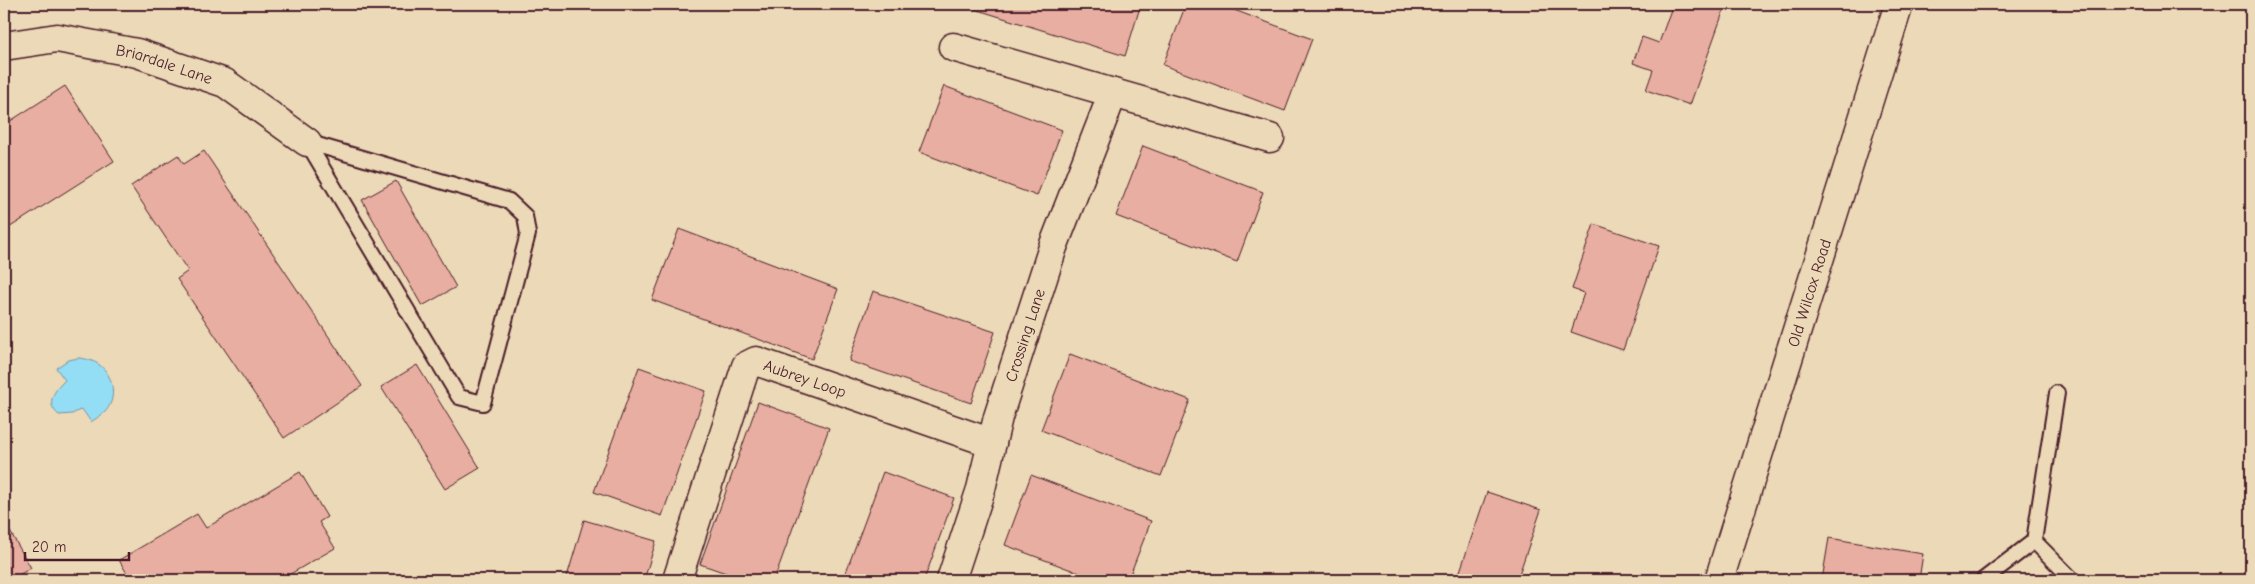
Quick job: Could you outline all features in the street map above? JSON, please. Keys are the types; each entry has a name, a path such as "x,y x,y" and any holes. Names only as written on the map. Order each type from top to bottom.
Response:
{"street":[{"name":"Old Wilcox Road","path":"1719,580 1899,4"},
{"name":"Briardale Lane","path":"4,46 57,38 137,53 225,83 307,142"},
{"path":"953,47 1270,138"},
{"name":"Crossing Lane","path":"951,580 980,489 998,416 1053,247 1113,93"},
{"name":"Aubrey Loop","path":"677,580 746,366 756,361 992,443"}],"lane":[{"path":"307,142 509,202 525,216 528,234 483,404 459,398 307,142"},
{"path":"1983,580 2034,541 2057,393"},
{"path":"2034,541 2072,580"}],"water":[{"path":"79,358 98,364 111,380 112,394 108,408 91,422 82,409 72,414 59,415 52,406 55,392 65,380 56,368 68,360"}],"building":[{"path":"966,4 1141,4 1125,56 965,6"},
{"path":"1186,4 1218,4 1312,39 1285,111 1163,65"},
{"path":"1673,4 1726,4 1690,105 1646,90 1653,70 1633,63 1642,37 1659,43"},
{"path":"65,86 114,161 4,231 4,125"},
{"path":"944,86 1062,130 1037,196 919,152"},
{"path":"1143,146 1263,192 1237,262 1116,216"},
{"path":"204,151 362,386 284,438 177,279 188,271 131,186 178,155 184,164"},
{"path":"396,181 456,287 422,306 362,200"},
{"path":"1594,224 1659,246 1623,350 1571,332 1584,293 1572,289"},
{"path":"679,229 838,289 812,359 652,300"},
{"path":"873,291 995,332 971,403 849,361"},
{"path":"1070,354 1190,400 1161,476 1041,430"},
{"path":"417,365 480,468 445,489 381,387"},
{"path":"639,367 706,391 662,516 594,492"},
{"path":"758,402 829,428 774,580 746,580 700,564"},
{"path":"300,472 327,517 319,522 335,548 280,580 120,580 128,575 119,560 197,514 206,528"},
{"path":"883,472 954,498 924,580 843,580"},
{"path":"1031,475 1151,521 1128,580 1098,580 1005,545"},
{"path":"1487,492 1541,510 1517,580 1457,580"},
{"path":"584,520 656,541 644,580 566,580"},
{"path":"4,521 31,568 10,580 4,580"},
{"path":"1829,538 1923,554 1919,580 1822,580"}]}
